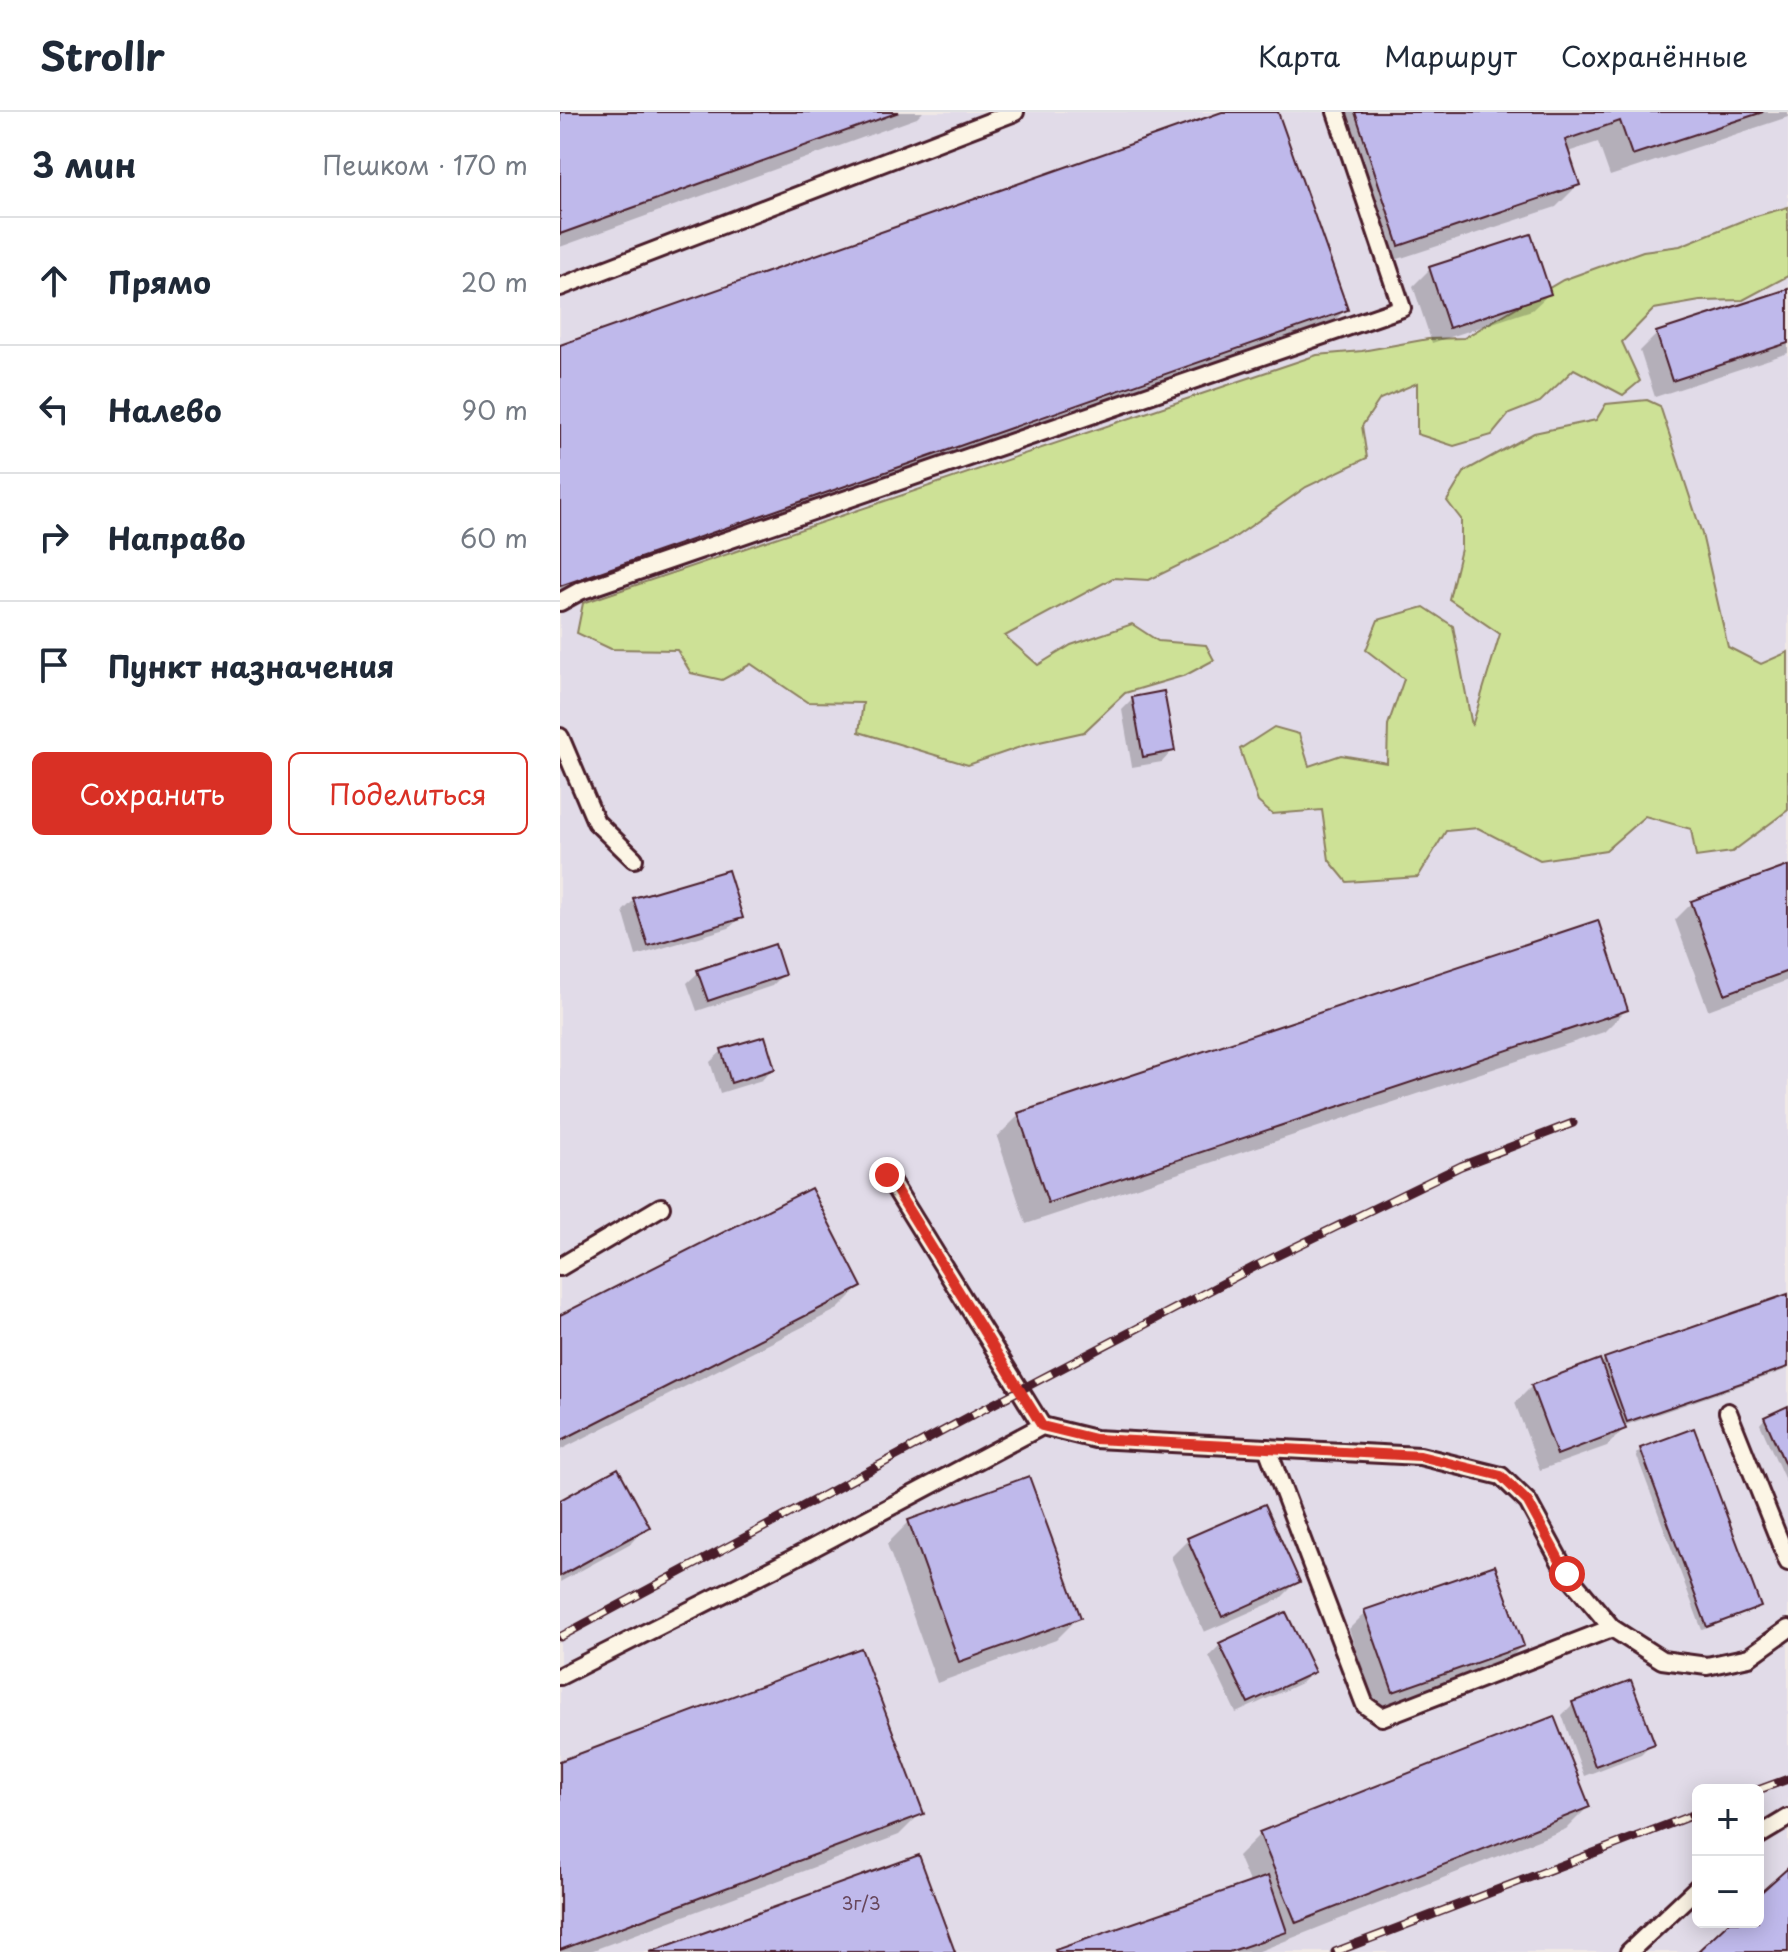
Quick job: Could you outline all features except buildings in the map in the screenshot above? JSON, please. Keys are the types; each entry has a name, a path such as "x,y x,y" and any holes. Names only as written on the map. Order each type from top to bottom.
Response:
{"lane":[{"path":"560,287 1015,112"},
{"path":"560,602 580,591 1402,308 1336,112"},
{"path":"560,737 596,822 634,859"},
{"path":"887,1175 1042,1426"},
{"path":"560,1267 661,1207"},
{"path":"1728,1412 1788,1562"},
{"path":"560,1676 790,1560 1042,1426 1095,1439 1420,1456 1501,1476 1528,1502 1567,1574 1612,1628 1662,1660 1707,1666 1749,1657 1788,1629"},
{"path":"1267,1448 1365,1705 1382,1717 1612,1628"},
{"path":"1764,1832 1788,1818"},
{"path":"1629,1952 1692,1893"}],"shaded area":[{"path":"560,112 1788,112 1788,1952 560,1952"}],"green space":[{"path":"1788,207 1788,276 1743,300 1700,301 1654,309 1622,342 1640,381 1623,395 1574,369 1540,402 1509,414 1492,435 1454,446 1417,434 1417,383 1380,399 1362,426 1367,458 1306,487 1231,540 1149,580 1113,578 1005,636 1038,665 1071,645 1132,624 1158,641 1206,645 1214,660 1186,675 1125,693 1084,732 1026,745 968,765 859,732 863,703 807,702 751,664 722,680 691,673 677,650 611,649 577,633 583,603 1317,355 1362,351 1428,339 1464,338 1563,280 1643,251 1680,246 1749,218"},
{"path":"1647,400 1660,406 1702,534 1728,647 1761,664 1788,652 1788,810 1732,852 1696,857 1691,829 1645,816 1606,850 1540,860 1478,828 1446,831 1418,877 1347,882 1329,860 1322,810 1272,814 1258,802 1240,749 1274,727 1299,734 1309,766 1341,755 1387,763 1388,725 1404,679 1366,650 1378,620 1424,607 1453,626 1472,726 1500,634 1449,599 1461,549 1461,519 1447,501 1465,471 1534,433 1596,420 1606,404"}],"railway":[{"path":"560,1637 1258,1265 1461,1166 1573,1123"},
{"path":"1764,1788 1788,1779"},
{"path":"1335,1952 1692,1815"}],"route":[{"path":"887,1175 1042,1426 1095,1439 1420,1456 1501,1476 1528,1502 1567,1574"}]}
